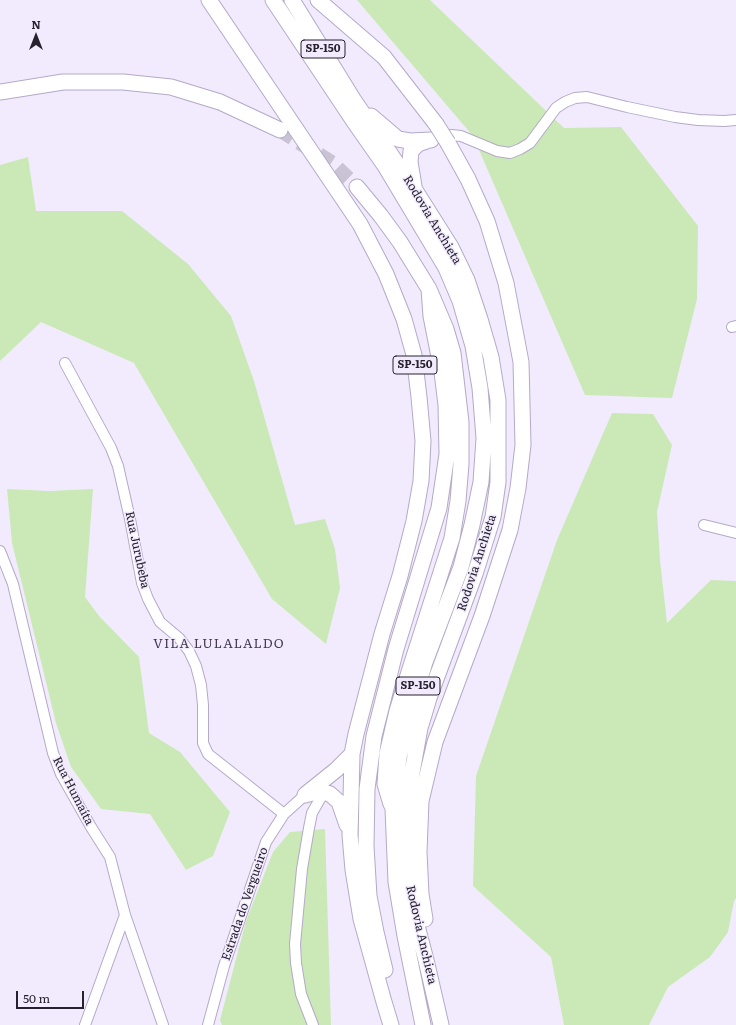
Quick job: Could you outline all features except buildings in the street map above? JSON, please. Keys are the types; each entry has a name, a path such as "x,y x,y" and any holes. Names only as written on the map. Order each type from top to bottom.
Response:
{"highway":[{"name":"SP-150","path":"209,0 360,224 388,281 404,319 414,355 423,441 421,481 406,555 382,634 360,716 352,754 350,835 353,870 361,919 384,1002 392,1025"},
{"name":"Rodovia Anchieta","path":"273,0 355,123 386,166 446,268 460,301 473,346 480,388 484,438 481,482 472,525 460,567 425,662 416,693 399,757 393,808 396,882 423,1025"},
{"name":"Rodovia Anchieta","path":"292,0 353,99 415,190 451,247 467,280 480,319 491,357 498,400 498,482 493,517 475,574 429,698 420,728 410,784 406,824 406,852 412,907 441,1025"},
{"path":"318,0 384,57 436,124 448,143 468,179 487,220 506,284 522,362 523,445 518,488 510,530 482,616 435,742 421,802 419,852 421,894 426,931 426,960"},
{"path":"0,92 63,82 123,82 171,87 220,102 280,130"},
{"path":"353,99 398,139 410,141 431,140"},
{"path":"415,190 410,162 412,151 418,144 431,140"},
{"path":"357,187 400,242 429,289 446,329 453,353 460,422 461,464 458,501 452,538 397,711 387,754 385,784 393,808"},
{"path":"392,1025 390,995 369,896 366,846 367,789 374,736 396,649 439,508 447,454 446,405 442,372 431,316 429,289"},
{"path":"305,795 336,770 352,754"},
{"path":"305,795 316,791 330,794 339,802 350,835"}],"street":[{"path":"431,140 451,135 461,136 497,151 510,153 520,150 530,143 556,108 575,98 587,97 626,107 698,120 736,120"},
{"name":"Rua Jurubeba","path":"65,363 111,448 118,466 142,583 148,599 160,622 179,638 189,651 196,666 201,685 203,705 203,743 208,754 284,814"},
{"path":"704,525 736,533"},
{"name":"Rua Humaíta","path":"0,551 13,584 53,753 65,781 91,827 110,856 125,916 163,1025"},
{"path":"313,1025 301,994 296,963 295,944 302,869 312,813 324,792"},
{"name":"Estrada do Vergueiro","path":"208,1025 224,966 266,842 284,814 305,795"},
{"path":"85,1025 125,916"}],"green space":[{"path":"357,0 430,0 564,128 621,127 698,226 697,299 672,398 585,395 473,136"},
{"path":"28,157 36,211 122,211 188,264 231,316 254,381 295,525 325,519 335,549 340,588 326,644 272,599 134,363 41,322 0,361 0,165"},
{"path":"612,413 653,414 672,445 657,512 660,560 667,623 711,580 736,581 736,898 734,901 728,932 710,957 668,987 649,1025 564,1025 551,957 473,886 476,776 557,540"},
{"path":"7,489 49,491 93,489 85,597 99,616 139,657 149,733 180,752 230,812 213,856 186,870 150,814 101,809 71,767 56,723 12,543"},
{"path":"325,829 331,1025 222,1025 220,1020 246,921 273,852 290,832"}],"tunnel":[{"path":"280,130 332,163 357,187"}],"district":[{"name":"VILA LULALALDO","path":"219,644"}]}
